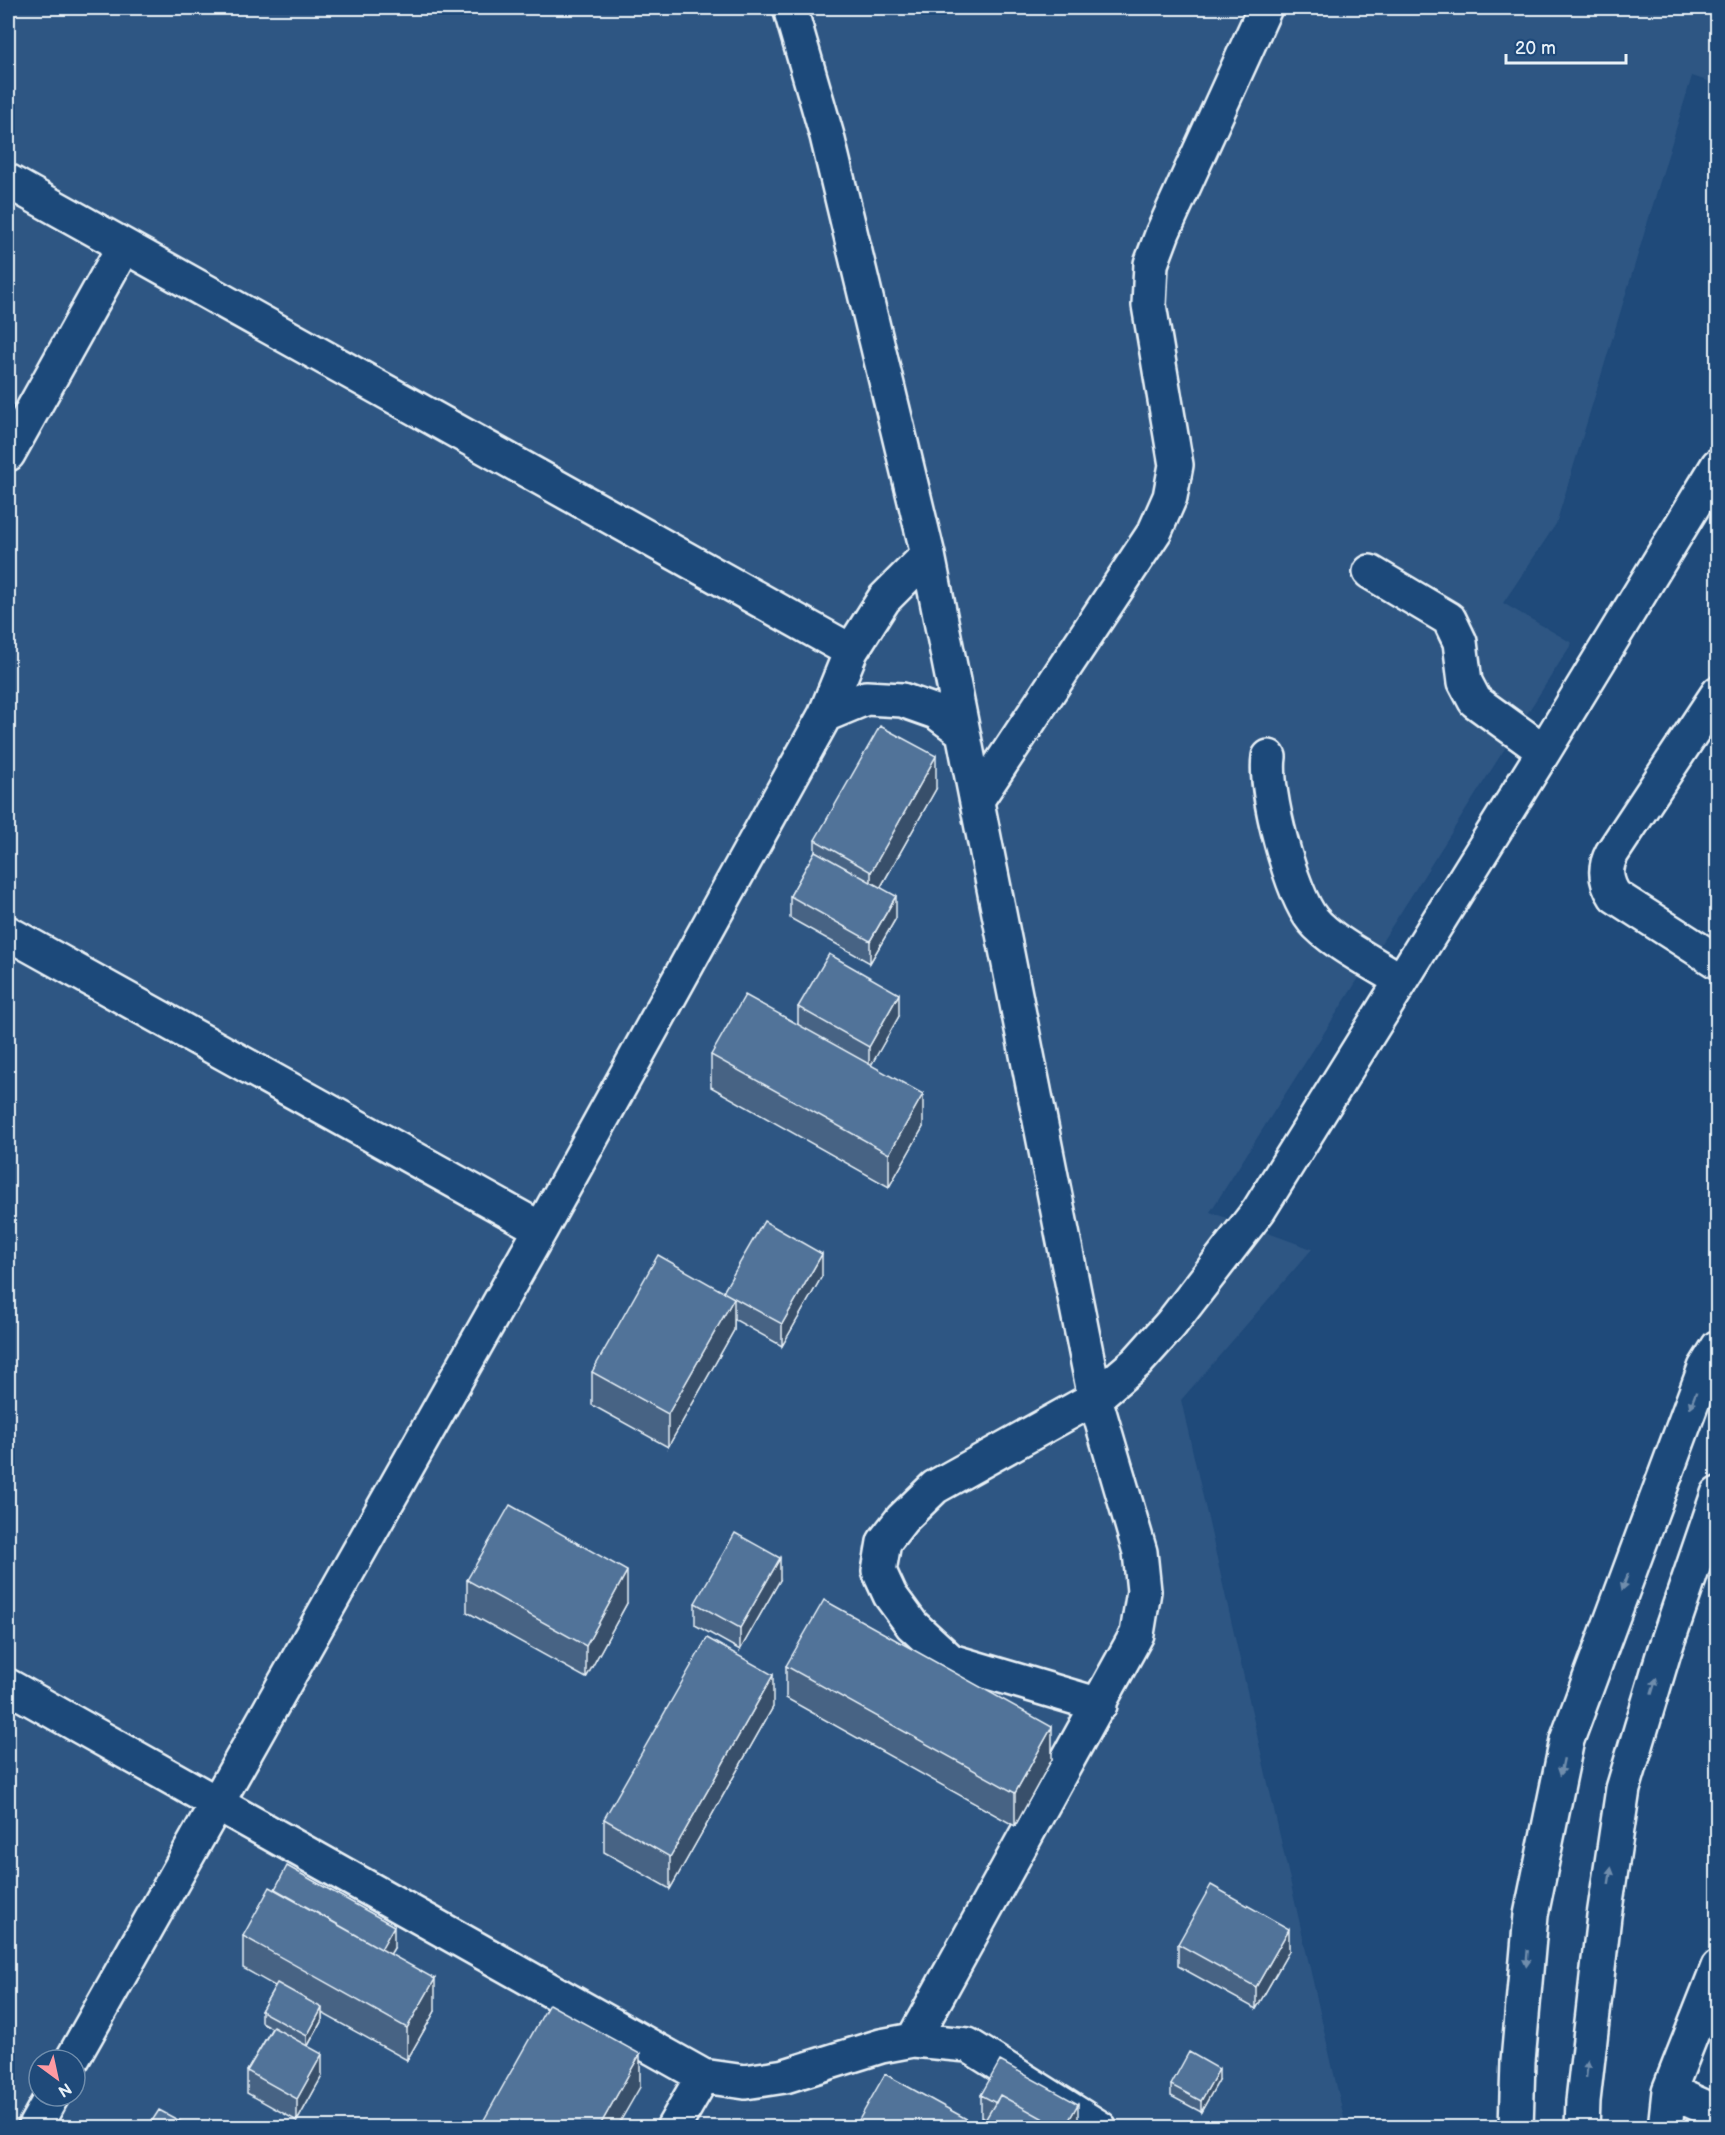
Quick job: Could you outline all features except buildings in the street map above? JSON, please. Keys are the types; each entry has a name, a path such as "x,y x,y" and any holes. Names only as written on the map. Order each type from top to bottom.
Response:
{"main road":[{"path":"789,8 828,136 928,555 1095,1398 1140,1551 1144,1591 1137,1634 1100,1705 913,2040"},
{"path":"977,800 1155,531 1170,497 1176,465 1149,305 1151,264 1163,232 1265,8"},
{"path":"8,181 851,651"},
{"path":"8,454 124,246"},
{"path":"1100,1705 951,1661 912,1625 890,1595 879,1570 884,1542 902,1519 935,1487 1095,1398 1137,1362 1172,1324 1259,1210 1544,751 1718,465"},
{"path":"79,2048 541,1229 825,716 851,651 884,599 928,555"},
{"path":"1370,572 1449,619 1460,642 1465,682 1475,701 1481,709 1544,751"},
{"path":"1712,947 1615,896 1610,888 1606,870 1612,853 1718,693"},
{"path":"825,716 866,698 902,700 936,712 963,732"},
{"path":"1269,757 1267,772 1269,792 1304,907 1322,929 1400,980"},
{"path":"8,933 541,1229"},
{"path":"1516,2127 1518,2061 1531,1915 1567,1740 1705,1368 1718,1347"},
{"path":"1582,2127 1604,1917 1623,1789 1664,1652 1718,1494"},
{"path":"8,1686 703,2076 745,2082 785,2076 881,2046 913,2040 968,2045 1100,2127"},
{"path":"1665,2127 1669,2091 1718,1967"},
{"path":"673,2127 703,2076"},
{"path":"1669,2091 1718,2113"},
{"path":"34,2127 45,2108"}],"shaded area":[{"path":"8,8 1717,8 1717,84 1692,76 1556,524 1503,603 1572,643 1210,1212 1312,1249 1181,1400 1346,2127 8,2128"}]}
